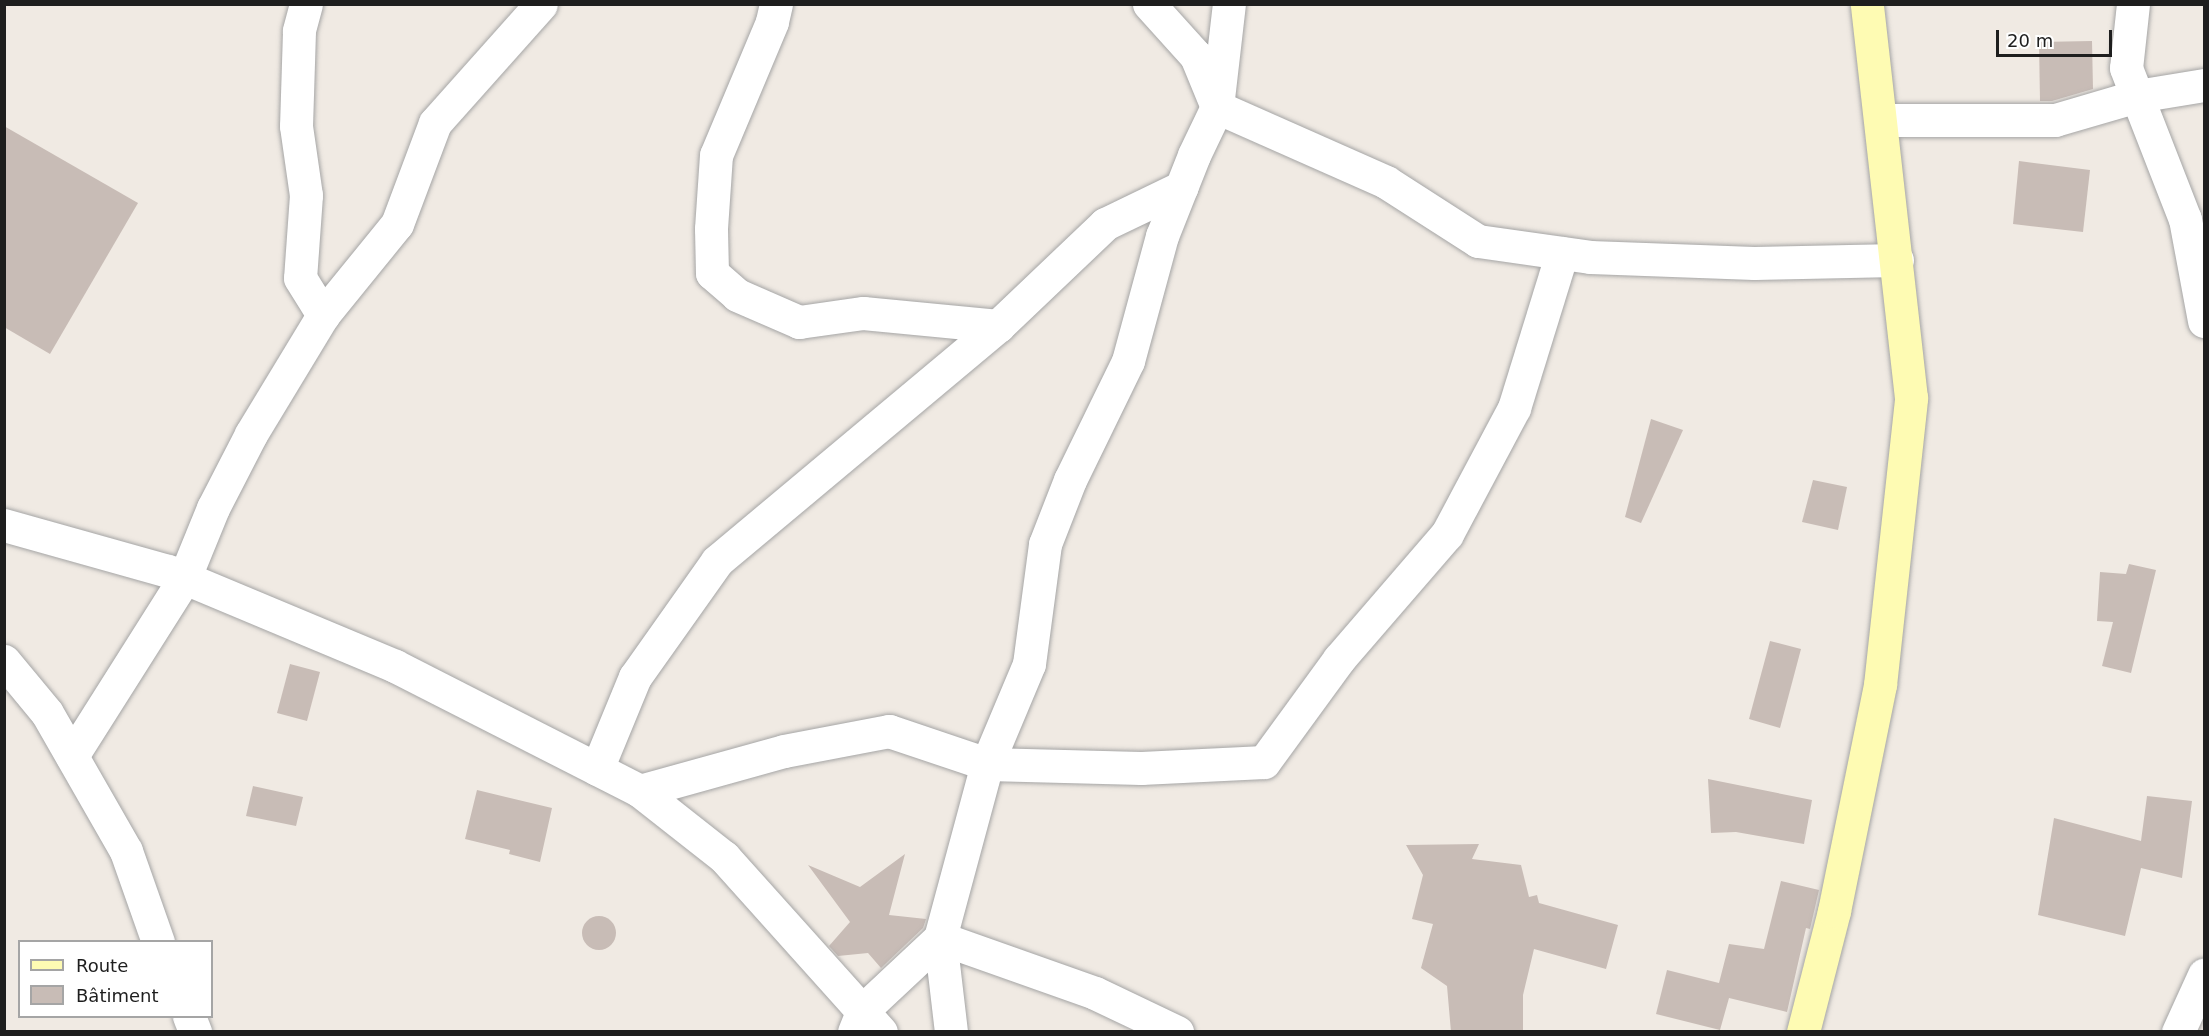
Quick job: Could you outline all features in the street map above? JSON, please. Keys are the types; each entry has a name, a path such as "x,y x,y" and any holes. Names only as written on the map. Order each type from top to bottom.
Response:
{"main road":[{"path":"1803,1032 1834,911 1880,686 1911,398 1867,4"}],"street":[{"path":"306,4 299,31 297,126 306,195 300,278 323,315"},
{"path":"72,756 184,579 213,508 251,434 323,315 397,224 435,123 541,4"},
{"path":"776,4 772,22 716,155 711,229 712,273 737,295 799,322 863,313 998,326"},
{"path":"1149,4 1196,56 1217,107 1386,182 1478,241 1590,257 1754,263 1897,260"},
{"path":"951,1032 940,938 987,764 1029,664 1044,544 1070,480 1128,361 1162,236 1217,107 1230,4"},
{"path":"2133,4 2126,68 2185,219 2205,321"},
{"path":"1881,120 2055,120 2138,96 2205,85"},
{"path":"597,769 635,677 717,561 998,326 1105,224 1182,187"},
{"path":"640,791 784,750 889,731 987,764 1141,768 1264,762 1339,659 1447,534 1514,408 1563,254"},
{"path":"4,525 184,579 395,666 640,791 724,857 866,1024 940,938"},
{"path":"4,661 47,712 126,851 157,940"},
{"path":"940,938 1095,993 1177,1032"},
{"path":"2178,1032 2205,975"},
{"path":"189,1018 195,1032"}],"building":[{"path":"2092,41 2093,89 2052,101 2040,101 2039,42"},
{"path":"4,126 138,203 50,354 4,327"},
{"path":"2019,161 2090,170 2083,232 2013,224"},
{"path":"1651,419 1683,430 1641,523 1625,517"},
{"path":"1813,480 1847,487 1838,530 1802,522"},
{"path":"2129,564 2156,570 2131,673 2102,666 2113,622 2097,621 2100,572 2126,574"},
{"path":"1770,641 1801,649 1780,728 1749,719"},
{"path":"290,664 320,672 307,721 277,713"},
{"path":"1708,779 1812,800 1804,844 1736,832 1711,833"},
{"path":"253,786 303,797 296,826 246,816"},
{"path":"477,790 552,808 540,862 509,854 510,850 465,839"},
{"path":"2147,796 2192,801 2182,878 2141,868 2125,936 2038,915 2054,818 2141,841"},
{"path":"1479,844 1472,859 1521,865 1529,897 1537,895 1539,903 1618,925 1606,969 1534,949 1523,995 1523,1032 1451,1032 1447,986 1421,968 1433,924 1412,919 1423,875 1406,845"},
{"path":"905,854 889,915 926,919 923,928 881,968 868,953 838,956 829,946 850,922 808,865 860,887"},
{"path":"1781,881 1819,890 1810,929 1806,928 1787,1012 1729,998 1720,1030 1656,1014 1667,970 1719,983 1729,944 1764,949"},
{"path":"599,916 611,921 616,933 611,945 599,950 587,945 582,933 587,921"}]}
